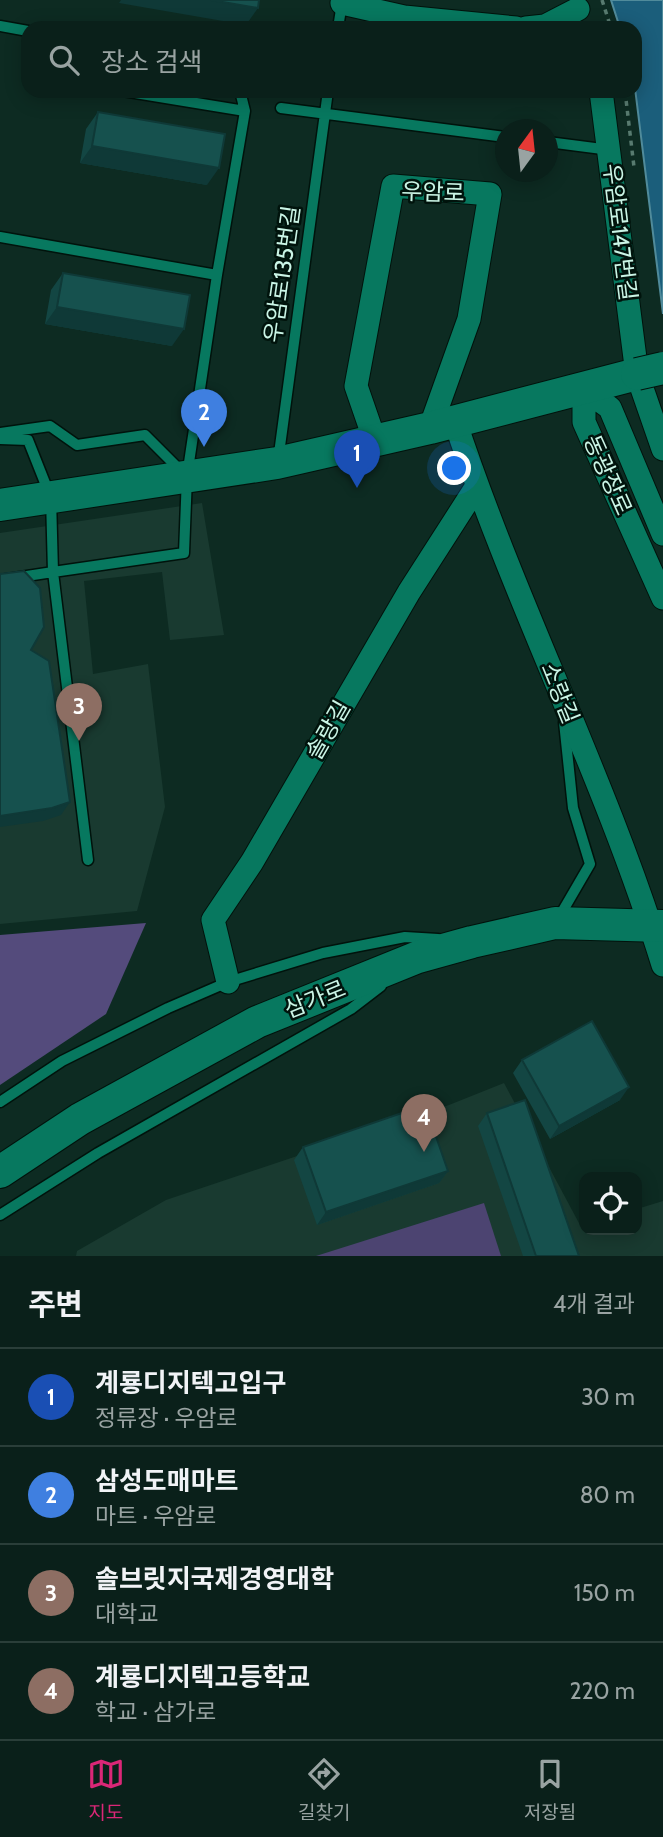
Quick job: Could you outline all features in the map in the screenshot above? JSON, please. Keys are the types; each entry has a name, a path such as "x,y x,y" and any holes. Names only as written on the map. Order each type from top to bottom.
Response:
{"street":[{"path":"342,2 404,17 445,21"},
{"path":"555,21 580,8"},
{"name":"우암로147번길","path":"602,98 663,449"},
{"name":"우암로","path":"375,441 356,386 393,186 490,194 469,319 443,425"},
{"path":"0,505 277,463 443,425 650,371"},
{"name":"동광장로","path":"583,389 610,408 663,534"},
{"name":"동광장로","path":"583,389 584,422 663,598"},
{"name":"소랑길","path":"443,425 477,486 561,695 659,924 663,965"},
{"name":"솔랑길","path":"228,982 213,920 252,862 409,592 477,486"},
{"name":"삼가로","path":"0,1172 80,1119 257,1022 418,957 555,923 659,924"}],"lane":[{"path":"339,21 342,2"},
{"path":"0,26 21,30"},
{"path":"166,98 245,111"},
{"path":"0,580 184,553 187,476 245,111 242,98"},
{"name":"우암로135번길","path":"277,463 327,98"},
{"path":"281,108 495,136"},
{"path":"558,143 610,150"},
{"path":"0,237 217,275"},
{"path":"0,433 50,426 77,445 145,435 187,476"},
{"path":"0,439 29,440 51,498 53,572 89,860"},
{"path":"555,923 590,864 573,808 561,695"},
{"path":"0,1102 62,1061 168,1008 228,982 323,953 405,937 472,942"},
{"path":"0,1215 98,1153 351,1009 418,957"}],"path":[{"path":"602,0 609,21"}],"shaded area":[{"path":"202,503 224,635 170,640 162,572 84,581 93,674 148,664 165,807 137,911 0,924 0,533"},
{"path":"146,923 106,1014 0,1085 0,935"},
{"path":"504,1083 579,1223 579,1235 642,1235 642,1207 663,1201 663,1256 76,1256 77,1251 166,1200 449,1105"},
{"path":"484,1203 501,1256 316,1256"}],"water":[{"path":"611,0 663,0 663,314 636,98 642,98 642,21 618,21"}],"building":[{"path":"211,0 259,0 258,8"},
{"path":"98,112 225,134 219,168 92,146"},
{"path":"63,273 190,295 184,329 57,307"},
{"path":"24,571 40,588 44,627 31,650 49,661 70,802 52,808 0,816 0,574"},
{"path":"592,1021 629,1087 559,1126 522,1060"},
{"path":"525,1100 579,1256 536,1256 487,1113"},
{"path":"425,1105 448,1171 326,1212 303,1147"}],"place":[{"name":"삼성도매마트","path":"204,447"},
{"name":"계룡디지텍고입구","path":"357,488"},
{"name":"솔브릿지국제경영대학","path":"79,741"},
{"name":"계룡디지텍고등학교","path":"424,1152"}]}
